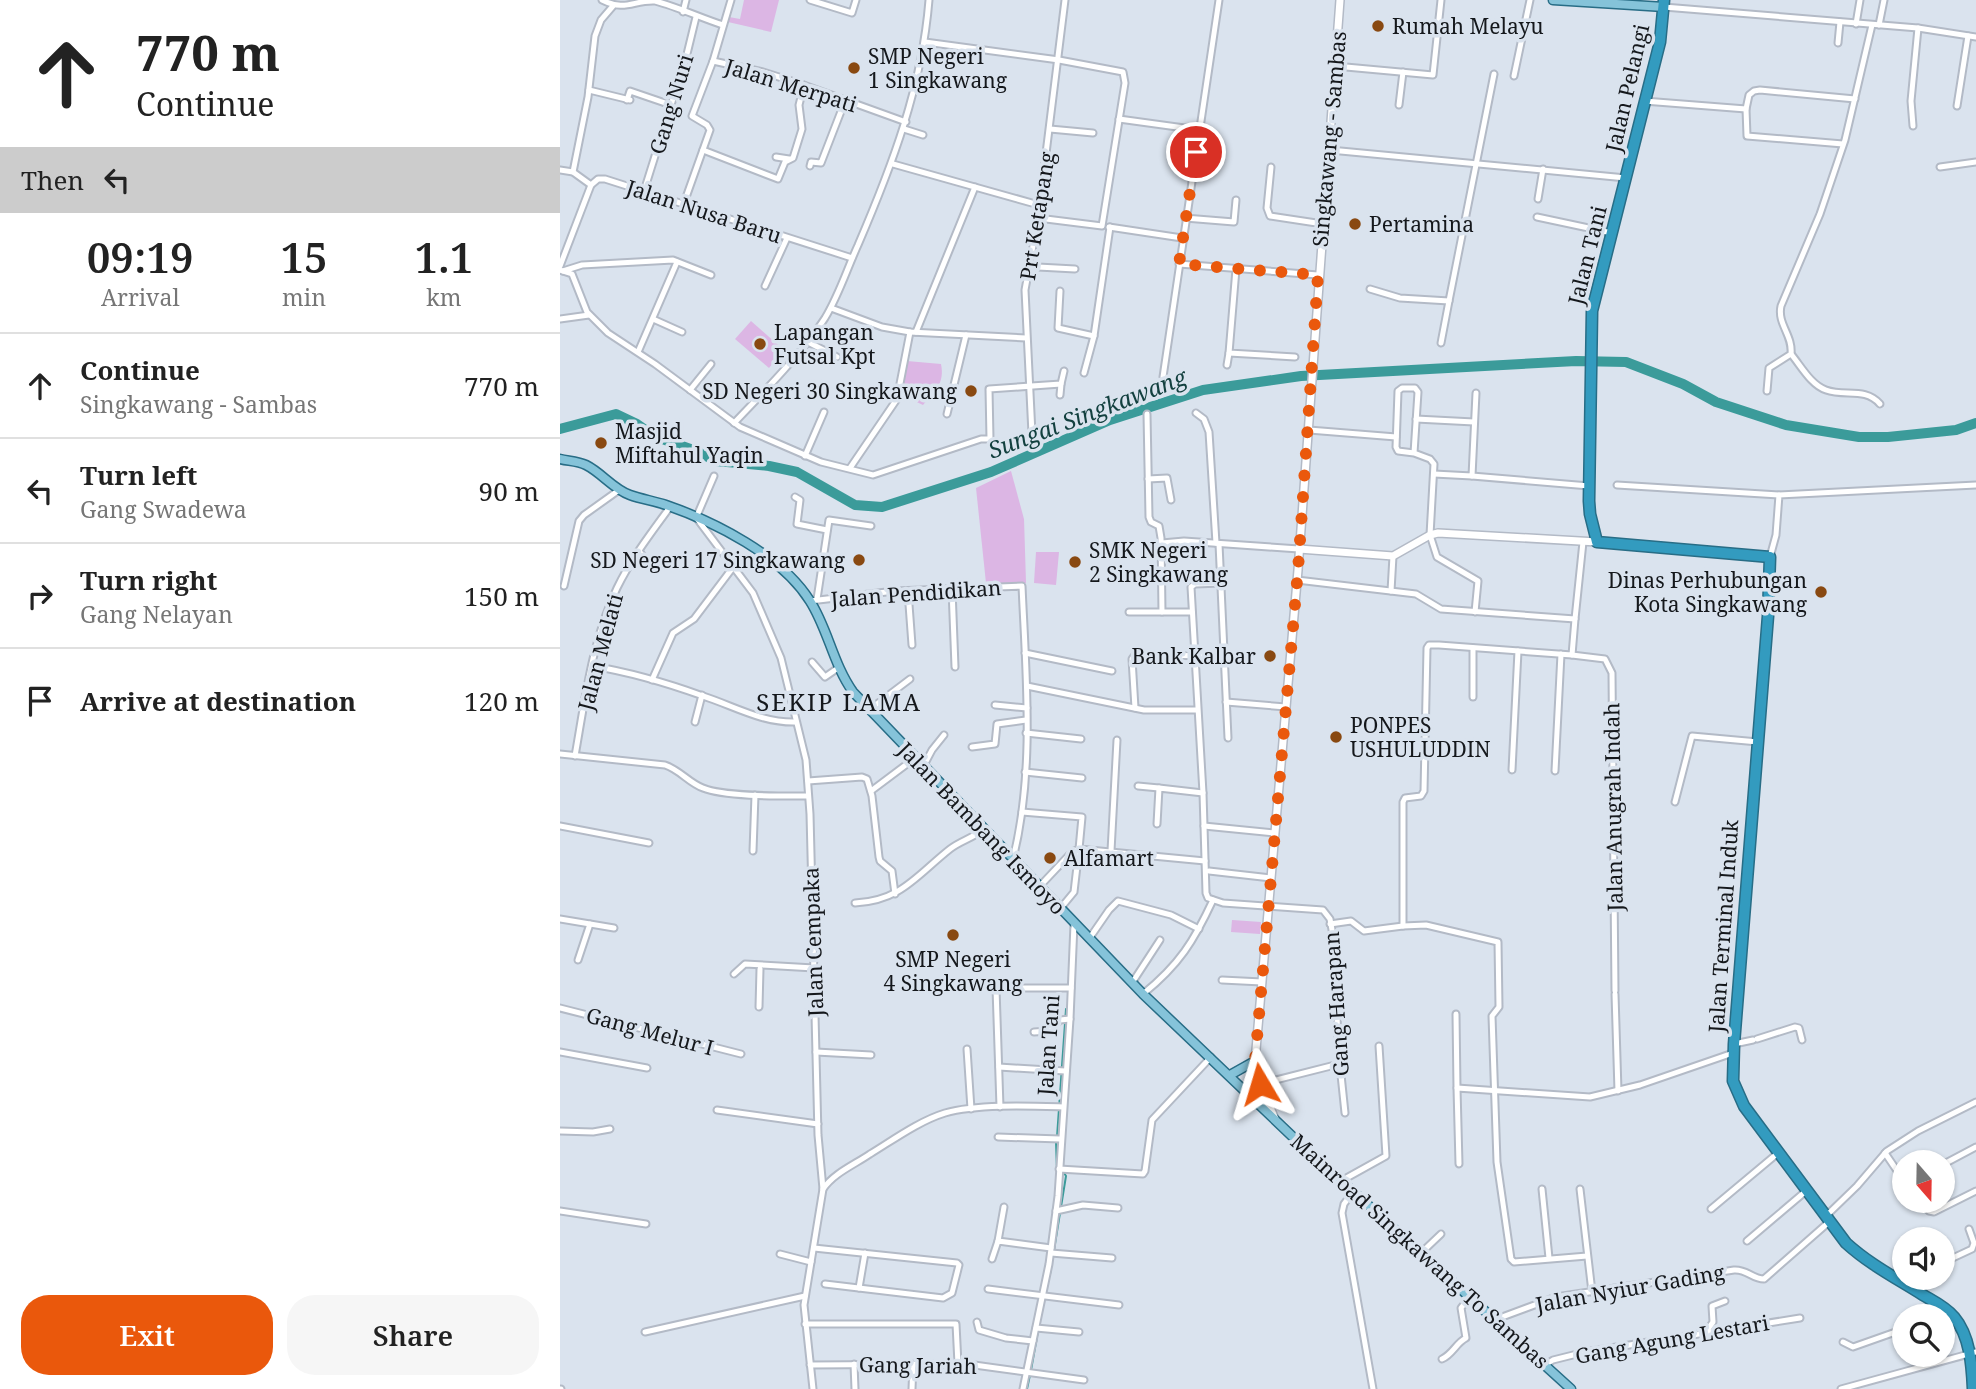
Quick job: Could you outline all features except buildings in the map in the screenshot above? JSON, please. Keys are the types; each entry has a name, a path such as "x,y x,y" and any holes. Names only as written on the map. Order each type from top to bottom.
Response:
{"highway":[{"name":"Jalan Pelangi","path":"1626,178 1660,42 1664,3"},
{"name":"Jalan Tani","path":"1597,542 1590,514 1589,486 1592,311 1626,178"},
{"path":"1597,542 1770,557"},
{"name":"Jalan Terminal Induk","path":"1770,557 1733,1049 1734,1081 1749,1113 1827,1219 1858,1254 1892,1272"},
{"name":"Jalan Terminal Induk","path":"1917,1290 1934,1304"},
{"name":"Jalan Terminal Induk","path":"1955,1325 1973,1352 1973,1389"}],"main road":[{"path":"1553,0 1664,3"},
{"name":"Jalan Bambang Ismoyo","path":"560,459 586,465 619,490 721,528 745,541 783,570 813,600 823,627 833,673 869,710 911,762 923,767 980,832 1013,860 1060,909 1074,928 1275,1120"},
{"path":"1230,1075 1255,1061"},
{"name":"Mainroad Singkawang To Sambas","path":"1275,1120 1341,1181 1350,1195 1421,1253 1468,1299 1571,1389"}],"street":[{"path":"573,172 598,26 613,6 602,0"},
{"path":"683,12 686,0"},
{"path":"723,26 731,0"},
{"path":"810,0 852,13 856,0"},
{"path":"734,423 816,330 831,308 904,130 925,42 929,0"},
{"name":"Prt Ketapang","path":"1032,434 1025,290 1033,266 1065,0"},
{"path":"1163,377 1219,0"},
{"name":"Singkawang - Sambas","path":"1313,361 1340,0"},
{"path":"1335,66 1433,75 1441,0"},
{"path":"1514,76 1530,0"},
{"path":"1856,24 1860,0"},
{"path":"1880,404 1865,394 1824,390 1809,377 1791,354 1791,340 1779,315 1820,214 1884,0"},
{"name":"Jalan Merpati","path":"613,6 650,1 723,26 713,61 763,72 906,122"},
{"path":"1664,3 1918,28 1976,37"},
{"name":"Gang Nuri","path":"644,191 696,17"},
{"path":"1838,43 1840,22"},
{"path":"1913,127 1911,101 1918,28"},
{"path":"1957,106 1968,36"},
{"path":"925,42 1059,60 1124,72 1102,226"},
{"path":"684,204 709,128 692,116 713,61"},
{"path":"1399,105 1402,72"},
{"path":"1441,343 1494,74"},
{"path":"792,160 802,129 799,105 804,85"},
{"path":"589,90 628,100 629,91 671,104"},
{"path":"1843,144 1750,137 1746,133 1749,95 1756,90 1855,99"},
{"path":"810,166 811,162 821,163 845,101"},
{"path":"1644,101 1746,109"},
{"path":"1119,119 1199,130"},
{"path":"1050,129 1093,133"},
{"path":"904,130 923,135"},
{"path":"703,150 778,179 785,162 792,160"},
{"path":"1330,150 1626,178"},
{"path":"776,157 792,160"},
{"path":"1940,167 1976,162"},
{"path":"892,163 1039,205"},
{"path":"1271,167 1267,208 1270,216 1323,224"},
{"path":"1538,199 1543,169"},
{"path":"560,170 573,172 591,185 561,269"},
{"name":"Jalan Nusa Baru","path":"591,185 601,178 852,258"},
{"path":"850,468 897,399 913,332 975,187"},
{"path":"1185,218 1234,222 1236,200"},
{"path":"1538,217 1612,233"},
{"path":"1038,218 1182,238"},
{"path":"1084,373 1094,336 1110,227"},
{"path":"765,286 788,238"},
{"path":"561,269 650,260 677,262 711,275"},
{"path":"638,352 677,262"},
{"path":"1179,264 1318,275"},
{"path":"1033,266 1075,269"},
{"path":"561,269 570,272 574,277 589,315 608,333 734,423 805,456 867,474 876,474 978,439 993,441 989,389 1060,384"},
{"path":"1227,365 1236,269"},
{"path":"1370,289 1400,298 1450,302"},
{"path":"1060,291 1058,328 1094,336"},
{"path":"831,308 882,327 913,332 1026,338"},
{"path":"560,319 589,315"},
{"path":"653,319 682,332"},
{"path":"947,414 966,335"},
{"path":"806,341 837,357"},
{"path":"1229,353 1295,357"},
{"path":"1767,391 1769,368 1791,354"},
{"name":"Mainroad Singkawang To Sambas","path":"1275,1120 1260,1084 1255,1061 1297,580 1313,361"},
{"path":"690,390 711,364"},
{"path":"1060,394 1064,372"},
{"path":"1414,453 1417,390 1400,389 1396,438 1398,451 1414,453 1432,460 1434,474 1430,535 1437,557 1478,581 1475,612"},
{"path":"1472,476 1476,393"},
{"path":"805,456 824,412"},
{"path":"1196,413 1204,419 1209,432 1221,583 1228,738"},
{"path":"1147,414 1150,520 1158,526 1161,543 1162,612"},
{"path":"1416,419 1474,422"},
{"path":"1309,430 1396,438"},
{"path":"1434,474 1589,486"},
{"path":"697,519 714,475"},
{"path":"1149,479 1167,478 1171,500"},
{"path":"1617,485 1779,495 1976,485"},
{"path":"564,586 579,522 584,515 619,490"},
{"path":"1770,557 1776,535 1779,495"},
{"path":"795,497 800,500 797,524 827,530"},
{"name":"Jalan Melati","path":"575,756 592,666 611,603 632,561 670,507"},
{"name":"Jalan Cempaka","path":"697,519 753,593 779,653 808,781 814,968 820,1052 820,1181 823,1189 805,1296 805,1324 813,1389"},
{"path":"813,600 829,520 871,526"},
{"path":"1161,543 1184,541 1393,556 1430,535 1490,535 1597,542"},
{"path":"1403,926 1403,802 1405,798 1421,796 1424,791 1428,646 1572,655 1583,542"},
{"path":"639,551 653,568"},
{"path":"624,555 632,561"},
{"path":"1391,591 1393,556"},
{"path":"652,680 674,630 694,619 734,566"},
{"path":"1297,580 1416,594 1441,609 1575,619"},
{"path":"1221,583 1191,585 1206,893 1208,898 1213,900 1269,907"},
{"name":"Jalan Pendidikan","path":"813,600 908,591 1022,586 1025,653"},
{"path":"952,589 955,667"},
{"path":"908,591 912,645"},
{"path":"1129,612 1192,612"},
{"path":"1473,697 1474,648"},
{"path":"1512,770 1518,651"},
{"path":"1013,860 1022,812 1025,772 1025,653 1112,671"},
{"path":"1555,771 1561,654"},
{"name":"Jalan Anugrah Indah","path":"1572,655 1605,659 1612,673 1618,1091"},
{"path":"1135,708 1133,657 1224,656"},
{"path":"812,662 833,673"},
{"path":"592,666 620,671 702,695 762,718 796,722"},
{"path":"869,710 910,679"},
{"path":"1027,686 1156,711 1198,710"},
{"path":"695,722 702,695"},
{"path":"1226,702 1286,708"},
{"path":"995,705 1027,708"},
{"path":"972,747 995,744 996,726 999,723 1026,720"},
{"path":"1026,733 1081,739"},
{"path":"923,767 944,735"},
{"path":"1675,802 1692,736 1758,742"},
{"path":"1111,851 1117,740"},
{"path":"560,754 665,765 674,768 702,788 755,795 808,796"},
{"path":"871,791 911,762"},
{"path":"1025,772 1082,778"},
{"path":"808,781 864,777 867,779 880,861 892,871 895,894"},
{"path":"1138,786 1203,793"},
{"path":"1157,824 1159,788"},
{"path":"753,851 755,795"},
{"path":"1022,812 1081,816 1074,892 1060,909"},
{"path":"560,826 649,843"},
{"path":"1204,826 1275,833"},
{"path":"855,903 876,901 895,894 950,848 980,832"},
{"path":"1039,887 1072,852 1079,849 1205,861"},
{"path":"1209,871 1271,878"},
{"path":"1143,993 1171,971 1199,929 1213,900"},
{"path":"1088,939 1118,901 1171,915 1199,929"},
{"name":"Gang Harapan","path":"1269,907 1323,909 1330,919 1335,946 1339,1064 1345,1113"},
{"path":"560,919 614,928"},
{"path":"1330,924 1351,921 1364,931 1426,925 1498,942 1499,1007 1492,1016 1497,1162 1511,1259 1514,1262 1587,1256"},
{"path":"578,960 590,924"},
{"name":"Jalan Tani","path":"1023,1389 1045,1297 1061,1170 1059,1107 1074,928"},
{"path":"1132,983 1160,940"},
{"path":"734,974 745,964 814,968"},
{"path":"759,1007 760,970"},
{"path":"1222,980 1262,982"},
{"path":"1000,1107 996,988 1071,988"},
{"name":"Gang Melur I","path":"560,1008 741,1054"},
{"path":"1456,1014 1459,1164"},
{"path":"1034,1032 1051,1031 1056,1022 1067,1019"},
{"path":"1457,1088 1590,1097 1618,1091 1795,1027 1799,1028 1802,1040"},
{"path":"1341,1181 1386,1156 1379,1046"},
{"path":"968,1049 971,1109"},
{"path":"560,1052 647,1068"},
{"path":"820,1052 872,1055"},
{"path":"1061,1170 1143,1174 1152,1134 1152,1121 1211,1057"},
{"path":"1260,1084 1339,1064"},
{"path":"999,1067 1061,1070"},
{"path":"1827,1219 1885,1153 1918,1131 1976,1102"},
{"path":"823,1189 840,1173 942,1114 1000,1107 1059,1107"},
{"path":"717,1110 818,1124"},
{"path":"560,1131 593,1132 610,1129"},
{"path":"998,1137 1060,1139"},
{"path":"1955,1159 1976,1147"},
{"path":"1711,1209 1778,1153"},
{"path":"1885,1153 1892,1163"},
{"path":"1542,1189 1549,1258"},
{"path":"1580,1189 1592,1292"},
{"path":"1747,1241 1805,1191"},
{"path":"1955,1202 1976,1191"},
{"path":"1350,1195 1343,1208 1343,1219 1373,1389"},
{"path":"1056,1211 1083,1205 1118,1208"},
{"path":"992,1259 1004,1207"},
{"path":"560,1211 646,1224"},
{"name":"Jalan Nyiur Gading","path":"1494,1320 1542,1301 1734,1270 1745,1270 1755,1278 1764,1279 1827,1219"},
{"path":"1955,1257 1972,1249 1974,1243 1969,1229"},
{"path":"1421,1253 1441,1234"},
{"path":"998,1241 1112,1258"},
{"path":"814,1248 957,1263 959,1269 953,1293 943,1298 825,1284"},
{"path":"859,1288 865,1253"},
{"path":"780,1254 811,1262"},
{"path":"988,1289 1119,1305"},
{"path":"645,1332 805,1296"},
{"path":"1442,1359 1449,1355 1458,1342 1466,1338 1462,1306 1468,1299"},
{"path":"1705,1333 1713,1322 1712,1306 1724,1301"},
{"name":"Gang Agung Lestari","path":"1545,1365 1553,1360 1586,1352 1800,1318"},
{"path":"977,1322 979,1331 989,1335 1033,1341"},
{"path":"805,1324 956,1324 958,1364"},
{"path":"1038,1328 1079,1332"},
{"path":"1843,1342 1853,1347 1892,1333"},
{"path":"1842,1389 1973,1352"},
{"path":"855,1364 855,1389"},
{"path":"912,1389 913,1364"},
{"name":"Gang Jariah","path":"810,1365 958,1364 1084,1380"}],"shaded area":[{"path":"744,0 779,0 771,32 728,22 729,17 740,19"},
{"name":"Lapangan Futsal Kpt","path":"751,321 784,350 769,368 735,339"},
{"path":"907,361 941,364 940,382 923,405 902,395"},
{"path":"1011,471 1024,519 1026,583 986,583 976,488"},
{"path":"1036,552 1059,552 1056,585 1034,583"},
{"path":"1232,920 1261,922 1260,934 1231,932"}],"waterway":[{"name":"Sungai Singkawang","path":"560,429 616,414 654,436 716,461 769,466 797,472 855,505 882,507 991,472 1110,420 1203,390 1301,376 1576,361 1626,362 1683,384 1716,402 1786,425 1859,437 1888,437 1956,430 1976,423"},
{"path":"1057,1137 1066,1009"},
{"path":"1056,1142 1057,1170"},
{"path":"1054,1250 1066,1176 1063,1171"},
{"path":"1050,1274 1053,1255"},
{"path":"1039,1325 1047,1286"},
{"path":"1031,1370 1038,1331"},
{"path":"1027,1389 1030,1375"}],"place":[{"name":"Rumah Melayu","path":"1378,26"},
{"name":"SMP Negeri 1 Singkawang","path":"854,68"},
{"name":"Pertamina","path":"1355,224"},
{"name":"Lapangan Futsal Kpt","path":"760,344"},
{"name":"SD Negeri 30 Singkawang","path":"971,391"},
{"name":"Masjid Miftahul Yaqin","path":"601,443"},
{"name":"SD Negeri 17 Singkawang","path":"859,560"},
{"name":"SMK Negeri 2 Singkawang","path":"1075,562"},
{"name":"Dinas Perhubungan Kota Singkawang","path":"1821,592"},
{"name":"Bank Kalbar","path":"1270,656"},
{"name":"PONPES USHULUDDIN","path":"1336,737"},
{"name":"Alfamart","path":"1050,858"},
{"name":"SMP Negeri 4 Singkawang","path":"953,935"}],"district":[{"name":"SEKIP LAMA","path":"839,701"}],"route":[{"path":"1196,152 1179,264 1318,275 1298,570 1255,1061 1260,1084"}]}
